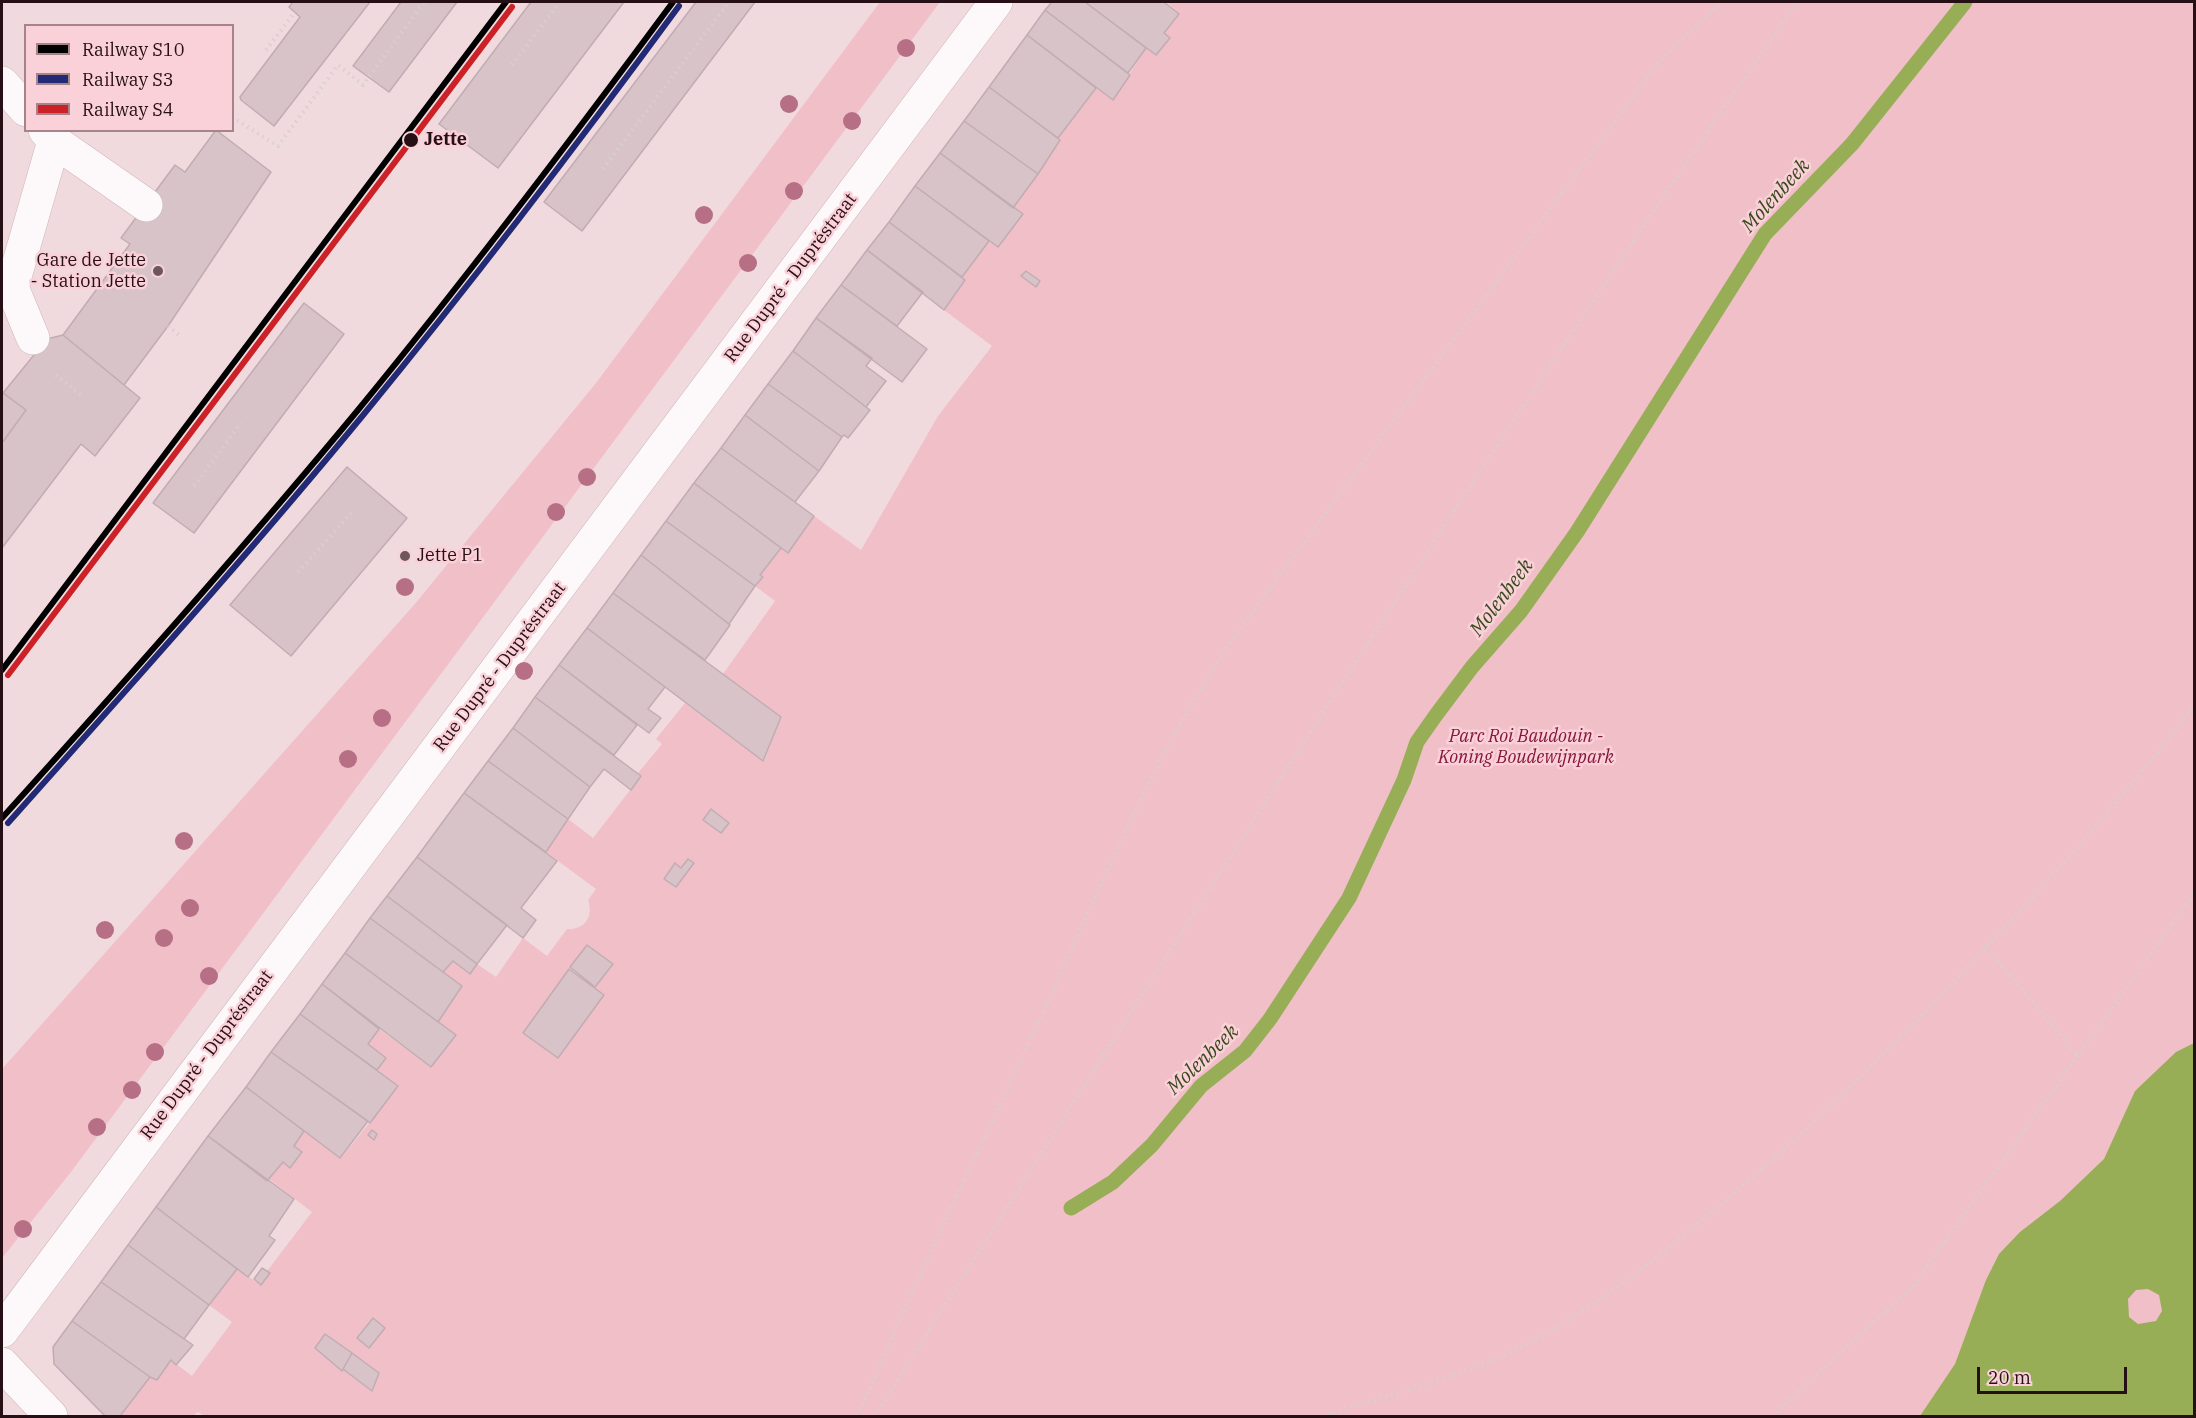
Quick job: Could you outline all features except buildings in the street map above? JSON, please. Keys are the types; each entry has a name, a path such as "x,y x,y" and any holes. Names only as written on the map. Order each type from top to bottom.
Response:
{"street":[{"name":"Rue Dupré - Dupréstraat","path":"2,1331 996,2"},
{"path":"2,83 24,108"},
{"path":"33,338 12,287 59,134 146,205"},
{"path":"2,1364 51,1416"},
{"path":"2,1376 24,1416"}],"path":[{"path":"234,118 278,146 338,65 363,85 424,2"},
{"path":"512,64 560,2"},
{"path":"603,170 729,2"},
{"path":"858,1416 1099,891 1142,801 1199,692 1235,636 1657,64 1722,2"},
{"path":"875,1416 1254,819 1689,158 1797,2"},
{"path":"266,50 295,12"},
{"path":"168,326 179,335"},
{"path":"50,371 81,395"},
{"path":"194,486 241,423"},
{"path":"298,572 352,512"},
{"path":"1322,1416 1453,1375 1498,1358 1538,1338 1613,1292 1683,1236 1799,1136 1902,1037 2104,818 2151,763 2194,706"},
{"path":"1772,1416 1913,1286 2079,1057 2194,893"},
{"path":"1986,947 2079,1057"}],"green space":[{"path":"880,2 940,2 71,1172 2,1258 2,1069 414,605 596,383"},
{"name":"Parc Roi Baudouin - Koning Boudewijnpark","path":"1167,2 2194,2 2194,1416 204,1416 198,1412 193,1416 120,1416 150,1377 157,1379 171,1360 192,1376 232,1322 209,1305 237,1269 258,1283 312,1212 269,1179 283,1162 291,1168 302,1153 294,1146 304,1131 341,1158 398,1087 377,1070 386,1058 368,1044 379,1029 431,1067 443,972 453,961 469,974 477,964 496,977 523,938 547,956 567,929 579,927 586,921 590,911 588,900 596,889 546,852 568,819 593,838 641,776 638,773 662,744 656,739 685,703 764,761 781,717 723,674 775,601 755,586 763,577 760,575 781,548 788,553 814,516 861,550 938,416 992,346 944,310 965,281 962,277 989,241 998,247 1013,208 1060,141 1058,138 1096,88 1113,100 1146,48 1156,54 1164,33 1179,14","holes":["570,969 604,995 558,1058 568,971","325,1334 379,1373 372,1391 315,1348"]}],"shaded area":[{"path":"2194,1043 2194,1416 1920,1416 1955,1364 1986,1280 1999,1254 2020,1232 2060,1201 2104,1159 2135,1091 2176,1052","holes":["2148,1289 2159,1295 2162,1311 2156,1321 2138,1324 2129,1317 2128,1299 2136,1290"]}],"waterway":[{"name":"Molenbeek","path":"1071,1208 1113,1182 1152,1145 1201,1086 1245,1051 1270,1019 1349,898 1404,780 1417,742 1472,667 1521,611 1577,532 1765,234 1852,144 1965,2"}],"rail line":[{"name":"S10","path":"2,670 506,2"},
{"name":"S10","path":"2,818 182,616 358,410 518,208 673,2"},
{"name":"S3","path":"8,823 232,569 364,414 524,212 679,6"},
{"name":"S4","path":"8,675 512,7"}],"place":[{"name":"Jette","path":"411,140"},
{"name":"Gare de Jette - Station Jette","path":"158,271"},
{"name":"Jette P1","path":"405,556"}]}
